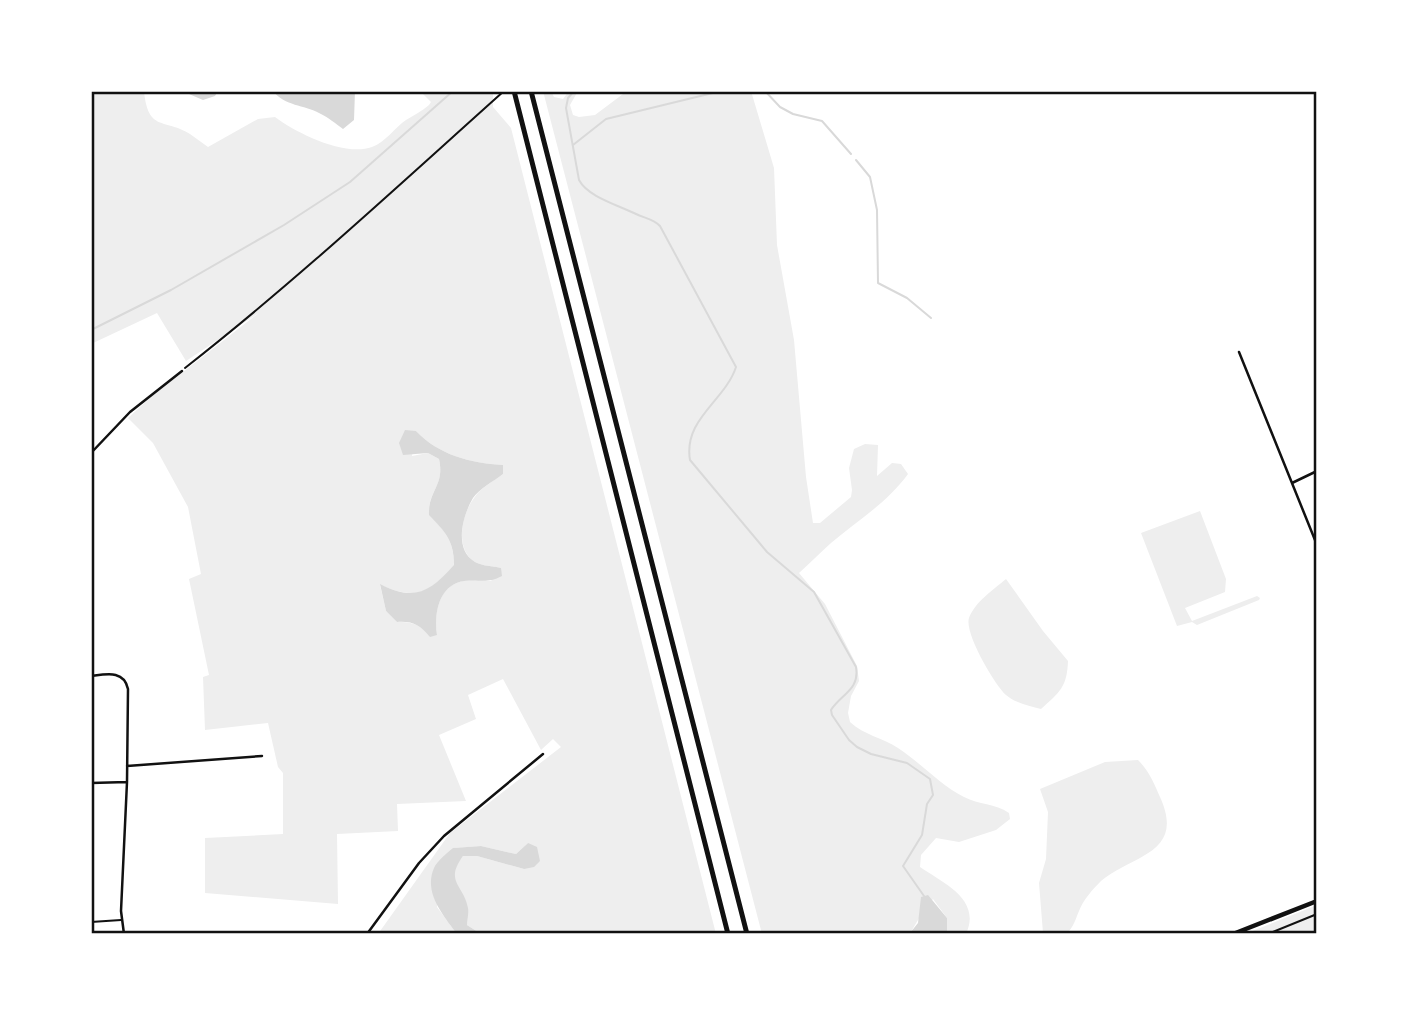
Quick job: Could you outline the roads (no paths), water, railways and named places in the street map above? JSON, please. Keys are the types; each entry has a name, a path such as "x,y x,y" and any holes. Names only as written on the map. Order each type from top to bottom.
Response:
{"highway":[{"path":"514,91 729,934"},
{"path":"531,91 747,934"}],"main road":[{"path":"1233,934 1317,901"}],"street":[{"path":"1239,352 1317,545"},
{"path":"91,453 130,412 182,370"},
{"path":"1292,483 1317,471"},
{"path":"91,676 114,674 121,676 126,682 127,782 121,920 124,934"},
{"path":"367,934 419,863 444,836 543,754"},
{"path":"127,765 261,756"},
{"path":"91,783 127,782"}],"lane":[{"path":"91,922 121,920"}],"waterway":[{"path":"91,330 171,290 284,225 350,182 453,91"},
{"path":"574,91 568,98 566,108 579,180 596,196 660,226 736,367 731,379 693,433 690,460 767,552 814,592 856,667 855,681 831,710 849,740 871,754 907,763 930,779 933,795 927,804 922,835 903,866 924,896"},
{"path":"573,145 606,119 721,91"},
{"path":"765,91 780,107 793,114 822,121 851,154"},
{"path":"856,160 870,177 877,210 878,283 907,298 931,318"}]}
